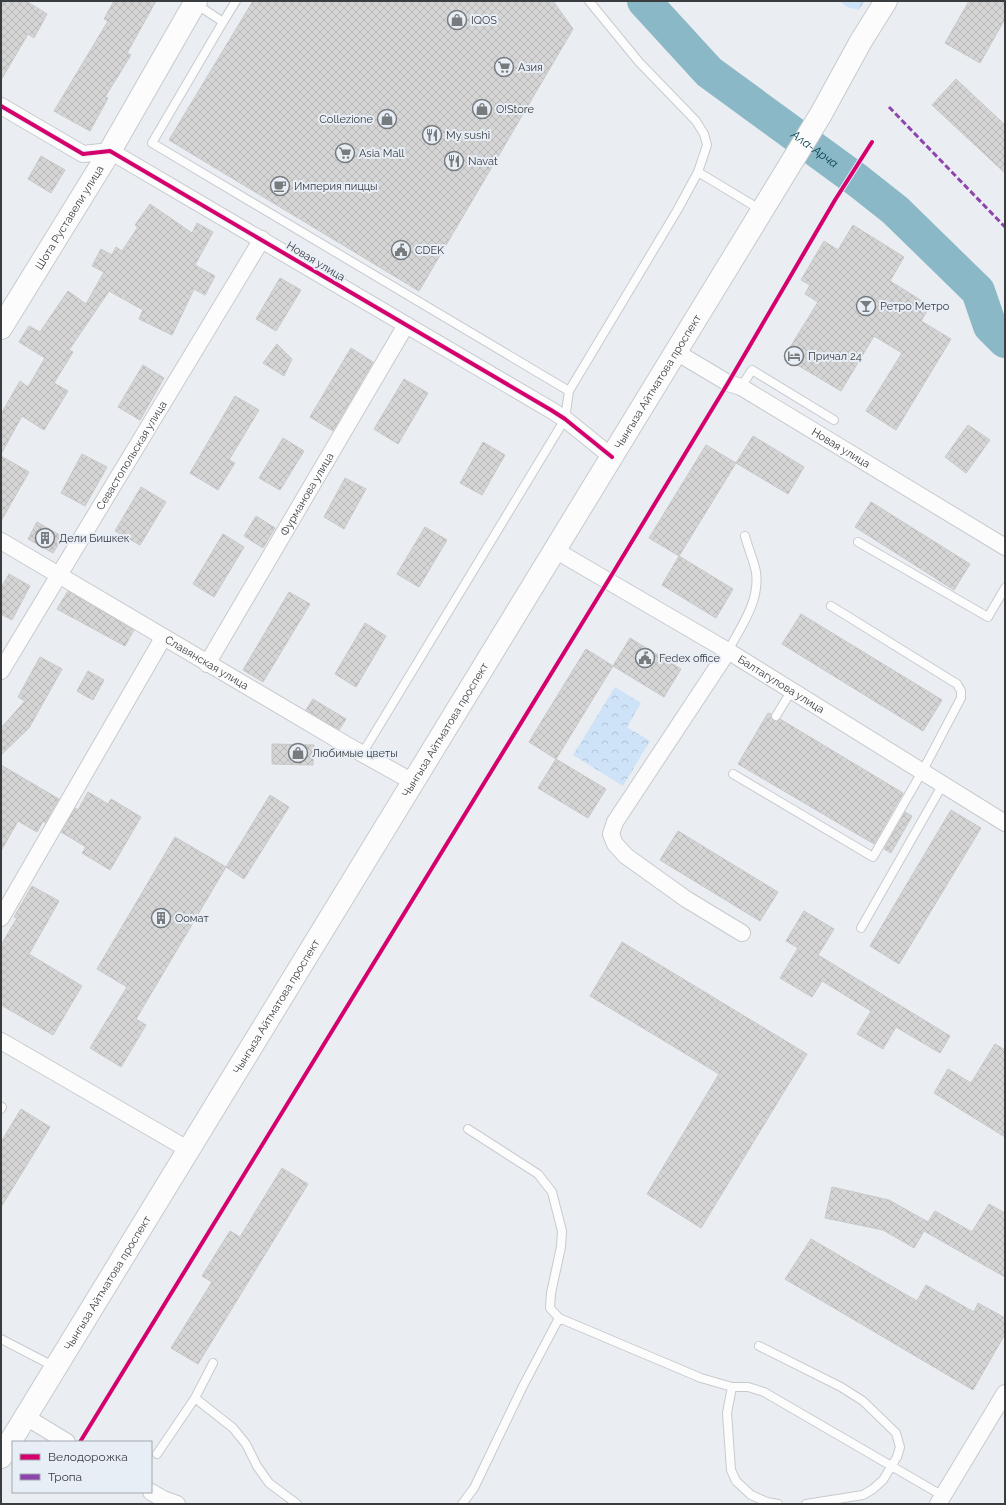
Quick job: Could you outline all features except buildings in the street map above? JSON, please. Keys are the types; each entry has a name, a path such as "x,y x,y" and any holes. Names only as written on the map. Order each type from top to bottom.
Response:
{"main road":[{"name":"Чынгыза Айтматова проспект","path":"1,1457 821,114 860,41 886,1"},
{"name":"Шота Руставели улица","path":"1,328 110,151 196,2"}],"street":[{"path":"1,106 82,154 110,151"},
{"name":"Новая улица","path":"110,151 566,419 612,457"},
{"name":"Севастопольская улица","path":"1,671 262,239"},
{"name":"Фурманова улица","path":"207,664 406,325"},
{"name":"Новая улица","path":"676,352 728,383 741,387 1005,547"},
{"name":"Славянская улица","path":"1,541 207,664 413,782"},
{"name":"Балтагулова улица","path":"555,550 728,651 1005,823"},
{"path":"1,918 163,638"},
{"path":"728,651 615,822 611,834 615,844 626,856 686,899 742,933"},
{"path":"1,1042 189,1150"},
{"path":"940,1500 1005,1394"},
{"path":"26,1417 65,1441"},
{"path":"152,1493 163,1499 177,1504"}],"lane":[{"path":"236,1 152,142 569,391"},
{"path":"362,754 566,419 569,391 698,172 707,145 704,134 679,102 638,62 588,1"},
{"path":"196,2 223,22"},
{"path":"698,172 762,211"},
{"path":"741,387 752,370 834,420"},
{"path":"728,651 752,606 755,597 756,572 744,536"},
{"path":"858,542 988,617 1005,588"},
{"path":"733,774 873,857 922,772 961,698 962,691 957,684 831,606"},
{"path":"776,716 792,690"},
{"path":"861,928 943,784"},
{"path":"468,1129 538,1174 552,1192 562,1231 561,1247 551,1293 550,1308 559,1318 673,1367 732,1387 748,1387 764,1392 892,1466 940,1500"},
{"path":"462,1504 474,1488 523,1386 559,1318"},
{"path":"1,1339 56,1368"},
{"path":"759,1346 841,1387 863,1401 896,1433 900,1447 897,1457 883,1480 873,1489 863,1495 806,1504"},
{"path":"157,1454 196,1398 213,1363"},
{"path":"732,1387 726,1413 731,1470 736,1481 751,1495 767,1502 778,1504"},
{"path":"196,1398 232,1428 246,1444 257,1466 269,1483 297,1504"}],"green space":[{"path":"840,1 864,1 859,10 847,7"},
{"path":"615,687 641,703 627,727 650,741 623,786 573,755"}],"waterway":[{"name":"Ала-Арча","path":"644,1 709,72 857,180 895,210 978,291 990,326 1005,341"}],"marked path":[{"path":"889,107 1005,227"}],"cycle path":[{"path":"1,106 83,154 110,151 551,410 565,419 612,457"},
{"path":"81,1441 608,581 728,383 835,200 872,142"}],"place":[{"name":"IQOS","path":"457,20"},
{"name":"Азия","path":"504,67"},
{"name":"O!Store","path":"482,109"},
{"name":"Cоllezione","path":"387,119"},
{"name":"My sushi","path":"432,135"},
{"name":"Asia Mall","path":"345,153"},
{"name":"Navat","path":"454,161"},
{"name":"Империя пиццы","path":"280,186"},
{"name":"CDEK","path":"401,250"},
{"name":"Ретро Метро","path":"866,306"},
{"name":"Причал 24","path":"794,356"},
{"name":"Дели Бишкек","path":"45,538"},
{"name":"Fedex office","path":"645,658"},
{"name":"Любимые цветы","path":"298,753"},
{"name":"Оомат","path":"161,918"}]}
